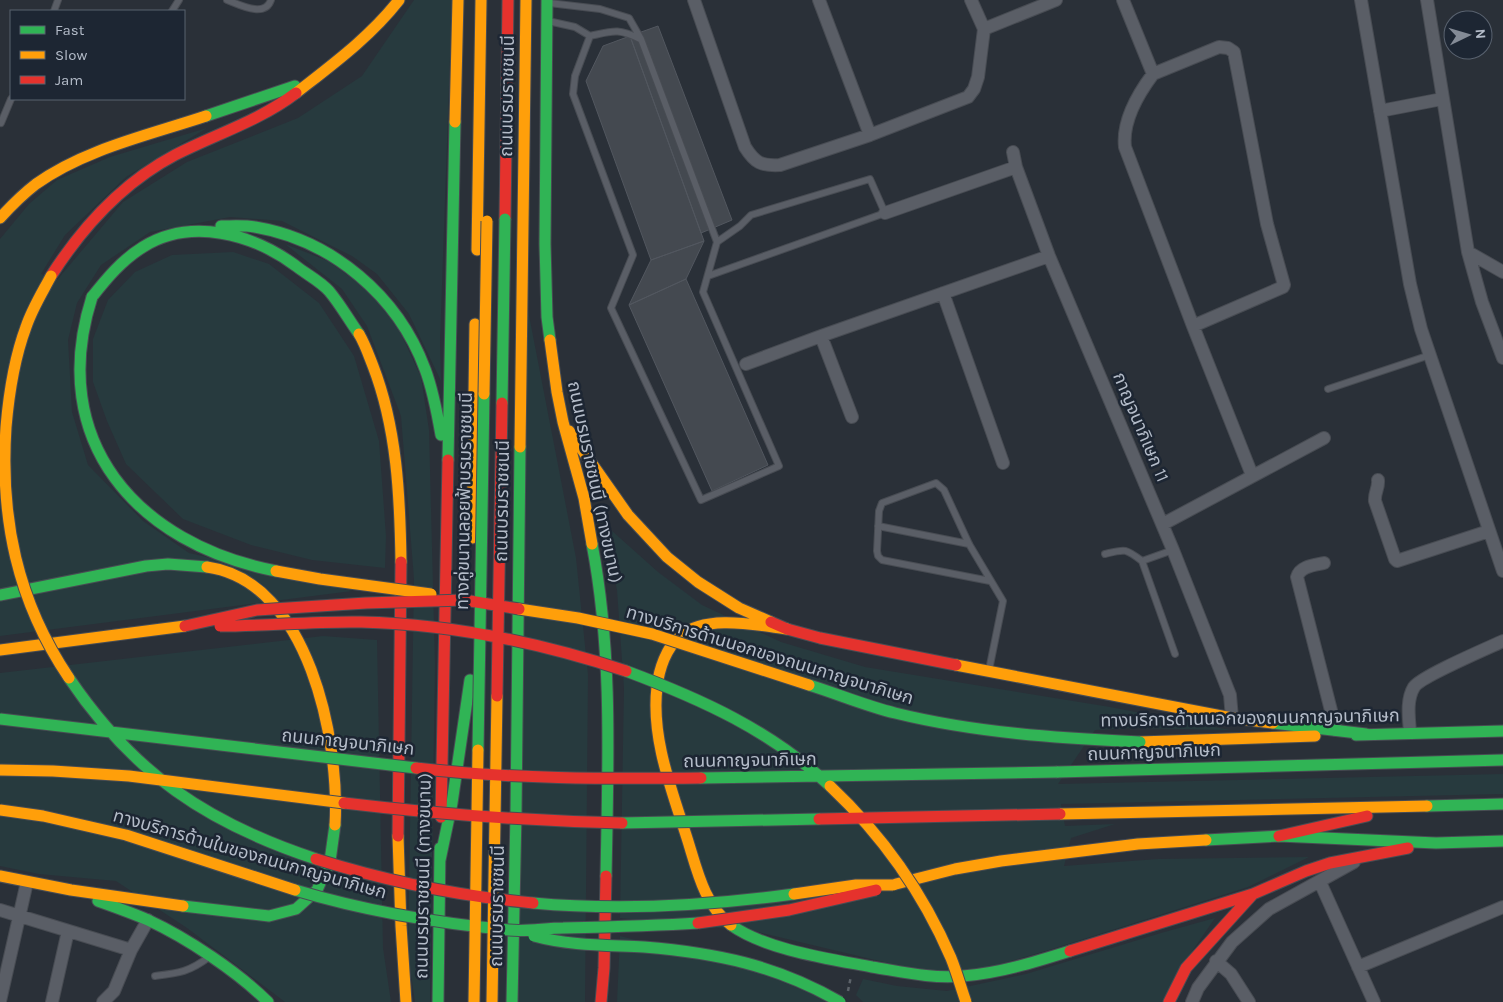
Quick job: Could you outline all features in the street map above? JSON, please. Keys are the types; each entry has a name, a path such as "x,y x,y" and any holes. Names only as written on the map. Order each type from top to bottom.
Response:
{"main road":[{"path":"399,0 367,36 336,64 310,81 284,102 264,114 173,155 128,185 84,228 51,276 32,310 16,357 4,418 1,450 1,482 6,526 14,562 38,624 77,690 99,719 127,750 170,787 198,807 232,826 312,857 368,874 424,887 485,898 581,906 677,906 774,897 850,884 893,885"},
{"name":"ถนนบรมราชชนนี (ทางขนาน)","path":"438,1002 458,0"},
{"name":"ถนนบรมราชชนนี","path":"466,1002 481,0"},
{"name":"ทางคู่ขนานลอยฟ้าบรมราชชนนี","path":"474,1002 490,0"},
{"name":"ทางคู่ขนานลอยฟ้าบรมราชชนนี","path":"492,1002 508,0"},
{"name":"ถนนบรมราชชนนี","path":"512,1002 526,0"},
{"name":"ถนนบรมราชชนนี (ทางขนาน)","path":"547,1 546,281 552,356 563,422 584,498 595,557 606,650 608,766 603,1002"},
{"path":"0,218 29,190 50,175 78,160 116,145 255,101 310,81"},
{"path":"448,487 435,399 415,344 398,315 367,281 324,251 279,232 251,227 224,226 180,233 155,241 132,254 117,265 92,297 85,316 80,339 78,366 83,407 96,450 108,472 148,516 194,544 244,564 303,576 406,589 464,600"},
{"path":"180,233 210,232 238,237 272,250 296,262 336,297 351,318 366,346 379,382 390,425 399,487 402,537 398,854 401,952 406,1002"},
{"path":"563,422 628,515 667,557 698,582 739,608 787,629 820,638 989,672 1232,718 1366,734"},
{"path":"0,595 144,567 192,565 230,573 249,583 266,597 300,643 314,678 331,743 335,779 335,825 332,853 326,876 317,891 307,902 298,908 270,916 54,888"},
{"name":"ทางบริการด้านนอกของถนนกาญจนาภิเษก","path":"0,650 186,626 267,610 366,603 464,600 578,618 652,634 894,713 998,733 1140,742 1410,732 1503,731"},
{"path":"186,626 317,622 380,623 459,631 516,641 608,665 712,705 746,723 796,758 854,809 876,834 924,901 957,969 966,1002"},
{"path":"787,629 716,623 701,624 690,628 679,637 665,654 658,672 657,703 663,759 699,872 718,914 734,928 750,936 782,947 919,975 945,977 976,975 1058,955 1202,912 1253,894 1306,871 1330,864 1436,843"},
{"path":"440,860 452,803 470,680"},
{"name":"ถนนกาญจนาภิเษก","path":"0,719 425,769 596,779 1058,772 1503,760"},
{"path":"0,770 129,776 386,808 572,822 651,823 1415,804 1503,804"},
{"path":"1279,836 1415,804"},
{"name":"ทางบริการด้านในของถนนกาญจนาภิเษก","path":"0,810 58,819 130,836 282,886 377,911 433,922 519,931 552,928 639,927 733,918 820,904 955,869 992,862 1138,844 1279,836 1436,843 1503,840"},
{"path":"0,876 54,888 148,920 181,937 210,956 268,1002"},
{"path":"1169,1002 1186,968 1253,894"},
{"path":"519,931 540,938 565,942 679,950 728,957 788,975 840,1002"}],"street":[{"path":"694,0 745,147 752,159 760,164 780,165 870,135 968,97 978,77 984,29 971,0"},
{"path":"819,0 870,135"},
{"path":"984,29 1056,0"},
{"path":"1123,0 1153,74"},
{"path":"1361,0 1410,284 1420,329 1503,571"},
{"path":"1427,0 1468,252 1482,302 1503,358"},
{"path":"1193,326 1283,288 1284,285 1267,224 1234,52 1228,48 1219,47 1153,74 1139,92 1125,129 1125,146 1193,326 1252,476"},
{"path":"1380,111 1442,99"},
{"name":"กาญจนาภิเษก 11","path":"1013,152 1016,167 1049,256 1174,550 1230,695 1232,718"},
{"path":"885,213 1016,167"},
{"path":"1468,252 1503,272"},
{"path":"746,364 1049,256"},
{"path":"943,293 1003,463"},
{"path":"821,336 852,417"},
{"path":"1162,524 1324,438"},
{"path":"1378,480 1379,486 1374,496 1375,501 1394,559 1397,561 1489,531"},
{"path":"1324,562 1302,569 1297,577 1336,730"},
{"path":"1410,732 1410,701 1418,681 1503,641"},
{"path":"1194,1001 1198,988 1216,960 1232,942 1269,909 1360,858"},
{"path":"0,1001 27,882"},
{"path":"1320,882 1374,1002"},
{"path":"1358,967 1503,907"},
{"path":"0,910 131,950"},
{"path":"103,1002 114,991 131,950 148,920"},
{"path":"52,1002 68,931"},
{"path":"1216,960 1231,974 1249,1002"}],"lane":[{"path":"227,0 257,10 269,6 271,0"},
{"path":"547,1 600,8 629,18 641,39 717,242 703,292 779,466 701,500 611,308 632,255 572,94 575,76 590,36"},
{"path":"547,21 575,27 590,36 615,30 641,39"},
{"path":"1,123 11,100"},
{"path":"708,276 885,213 870,179 751,215 740,226 717,242"},
{"path":"1328,389 1430,356"},
{"path":"989,672 1002,604 1001,598 969,544 944,490 936,483 882,503 879,508 876,551 882,560 990,581"},
{"path":"878,526 969,544"},
{"path":"1105,554 1127,550 1142,561 1175,654"},
{"path":"1142,561 1174,550"},
{"path":"155,976 185,972 210,956"}],"path":[{"path":"848,992 853,963"}],"green space":[{"path":"414,0 452,0 440,342 441,381 409,314 377,274 352,256 282,221 230,217 150,232 101,265 77,303 68,340 72,412 88,465 143,521 189,553 352,591 0,636 0,239 29,204 57,180 110,157 207,128 126,177 65,235 41,274 57,280 123,202 187,162 298,118 362,76"},
{"path":"285,244 328,261 363,286 395,321 421,377 429,430 435,665 430,1002 415,1002 408,953 414,579 401,416 367,326 342,289"},
{"path":"233,252 269,264 319,303 354,356 379,441 386,536 385,568 312,560 251,545 183,519 126,464 107,421 93,382 93,339 108,300 135,272 172,255"},
{"path":"527,305 576,558 588,675 585,1002 515,1002"},
{"path":"602,522 658,572 702,605 781,642 865,667 1110,707 1230,730 1135,728 1095,730 1058,784 1503,774 1503,794 1061,804 1065,826 1115,824 1071,838 1064,866 1158,859 1309,857 1248,887 980,970 942,973 892,964 758,932 620,918 624,688 617,590"},
{"path":"323,636 377,640 383,948 391,1002 285,1002 187,928 116,881 39,874 0,866 0,673"},
{"path":"1215,918 1193,950 1167,1002 863,1002 856,995 863,979 897,986 947,991 1026,974"},
{"path":"620,936 776,975 828,1002 617,1002"}],"building":[{"path":"658,26 732,220 701,233 630,36"},
{"path":"630,36 704,241 651,260 586,81 603,46"},
{"path":"704,241 686,279 629,305 651,260"},
{"path":"686,279 768,465 712,491 629,305"}],"traffic: fast":[{"path":"547,0 545,244 547,317 550,340"},
{"path":"206,116 295,86"},
{"path":"448,460 455,122"},
{"path":"502,403 505,219"},
{"path":"221,226 251,226 283,234 310,244 336,258 380,295 398,318 413,342 425,369 441,435"},
{"path":"92,297 109,276 143,247 162,238 181,233 201,231 221,233 261,245 317,281 333,296 359,334"},
{"path":"92,297 81,349 82,397 93,440 115,478 145,510 182,537 226,557 276,571"},
{"path":"478,750 484,394"},
{"path":"516,813 520,447"},
{"path":"592,544 603,626 608,709 606,876"},
{"path":"0,595 146,566 168,564 207,567"},
{"path":"626,671 681,693 734,718 784,749 808,766 830,786"},
{"path":"69,678 94,712 120,742 147,768 176,791 207,811 241,829 316,859"},
{"path":"440,860 452,803 470,680"},
{"path":"809,685 884,710 925,720 1017,734 1140,742"},
{"path":"0,719 416,768"},
{"path":"1273,723 1366,734"},
{"path":"1356,735 1503,731"},
{"path":"1057,772 1503,760"},
{"path":"701,778 1057,772"},
{"path":"1427,806 1503,804"},
{"path":"512,1002 516,813"},
{"path":"622,823 819,819"},
{"path":"183,906 269,916 296,909 317,890 330,861 335,825"},
{"path":"1206,840 1279,836 1436,843 1503,841"},
{"path":"438,1002 440,848"},
{"path":"295,890 401,915 509,930 698,923"},
{"path":"533,903 598,907 663,906 728,902 794,894"},
{"path":"98,901 130,912 179,936 211,956 242,979 268,1002"},
{"path":"731,925 745,934 762,941 818,957 929,976 977,975 1004,970 1070,951"},
{"path":"534,936 575,943 644,947 721,957 769,970 816,989 840,1002"}],"traffic: slow":[{"path":"296,93 363,38 399,0"},
{"path":"455,122 458,0"},
{"path":"477,250 481,0"},
{"path":"520,447 526,0"},
{"path":"0,218 36,184 75,161 118,144 206,116"},
{"path":"484,394 487,221"},
{"path":"51,276 28,320 18,351 6,427 6,494 16,558 25,589 36,619 51,649 69,678"},
{"path":"472,538 475,324"},
{"path":"359,334 381,390 392,438 400,512 401,562"},
{"path":"550,340 563,422 584,498 592,544"},
{"path":"569,431 628,515 667,557 698,582 739,608 771,622"},
{"path":"207,567 242,579 271,601 294,633 311,670 324,710 335,790 335,825"},
{"path":"276,571 431,594"},
{"path":"519,609 578,618 652,634 809,685"},
{"path":"731,925 721,917 707,896 697,871 669,781 657,725 658,680 661,666 671,646 680,636 691,629 717,623 787,629"},
{"path":"0,650 185,626"},
{"path":"956,665 1232,718 1273,723"},
{"path":"492,1002 497,696"},
{"path":"1140,742 1315,736"},
{"path":"474,1002 478,750"},
{"path":"0,770 129,776 344,803"},
{"path":"830,786 867,824 900,866 914,888 928,911 951,958 966,1002"},
{"path":"1060,814 1427,806"},
{"path":"0,810 43,816 126,835 295,890"},
{"path":"398,836 406,1002"},
{"path":"896,884 955,869 1001,861 1138,844 1206,840"},
{"path":"0,876 71,890 183,906"},
{"path":"794,894 856,885 893,885"}],"traffic: jam":[{"path":"505,219 508,0"},
{"path":"51,276 90,223 121,192 138,179 175,155 267,112 296,93"},
{"path":"497,696 502,403"},
{"path":"441,817 448,460"},
{"path":"398,836 401,562"},
{"path":"185,626 257,610 366,603 464,600 519,609"},
{"path":"220,626 361,622 428,627 462,631 529,644 626,671"},
{"path":"771,622 787,629 820,638 956,665"},
{"path":"416,768 522,776 701,778"},
{"path":"344,803 552,821 622,823"},
{"path":"819,819 1060,814"},
{"path":"1279,836 1367,816"},
{"path":"1169,1002 1186,968 1253,894 1306,871 1330,863 1408,848"},
{"path":"316,859 423,887 533,903"},
{"path":"601,1002 604,968 606,876"},
{"path":"698,923 789,910 876,890"},
{"path":"1070,951 1253,894"}]}
